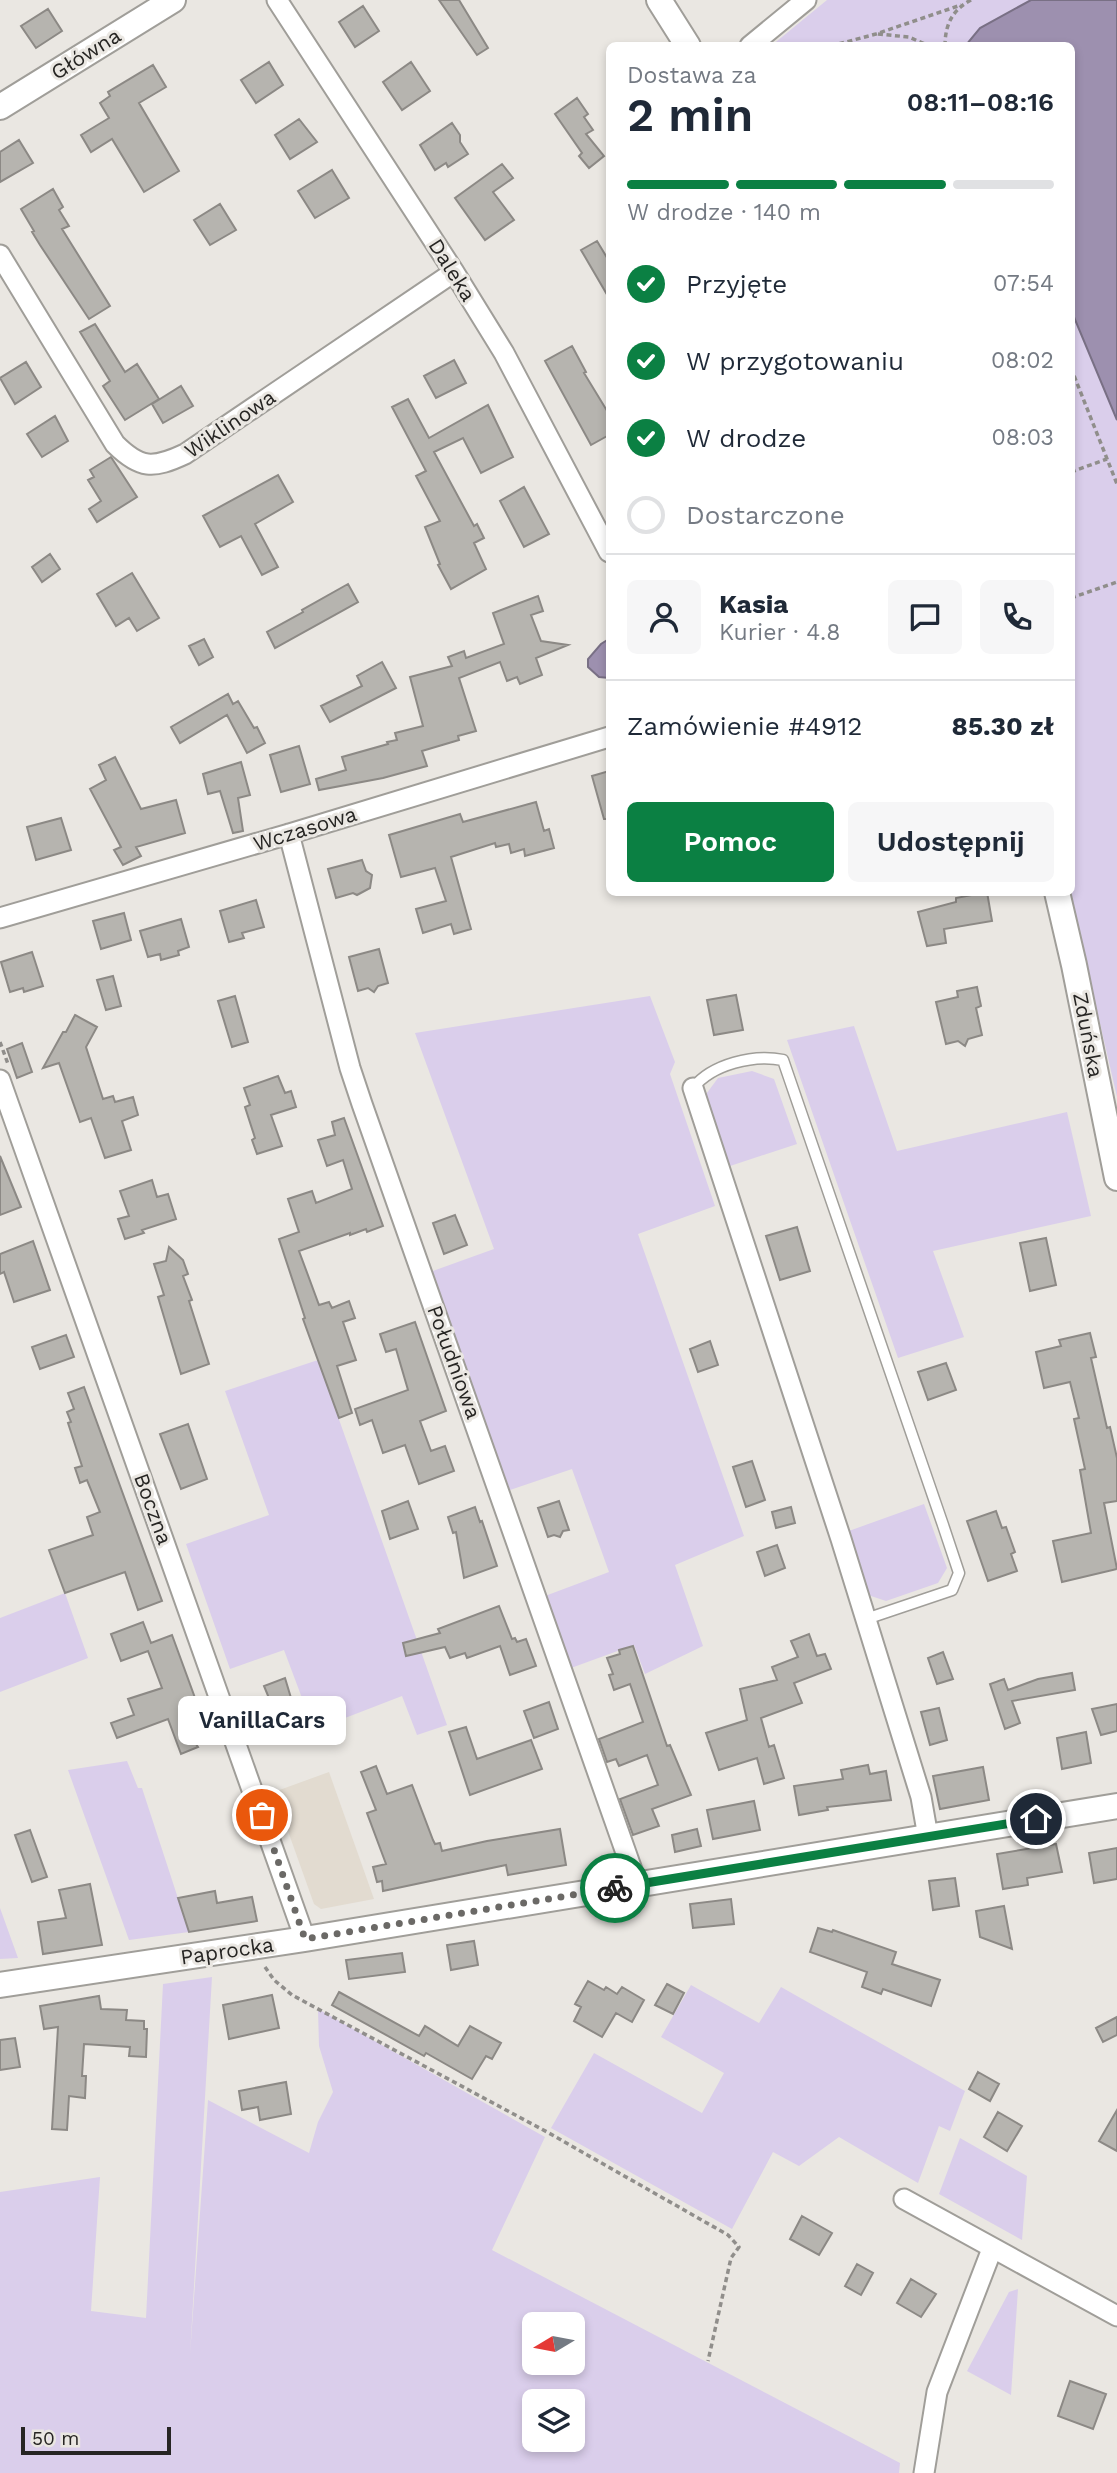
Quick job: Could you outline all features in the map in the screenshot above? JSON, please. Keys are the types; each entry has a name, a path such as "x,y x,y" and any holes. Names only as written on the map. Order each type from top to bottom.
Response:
{"street":[{"name":"Główna","path":"0,107 173,0"},
{"name":"Daleka","path":"277,0 504,353 606,546"},
{"path":"659,0 685,42"},
{"path":"755,42 806,0"},
{"name":"Wiklinowa","path":"0,255 115,444 130,459 149,466 165,464 185,454 454,272"},
{"name":"Wczasowa","path":"0,918 606,738"},
{"name":"Południowa","path":"289,834 350,1068 637,1884"},
{"name":"Zduńska","path":"1058,896 1117,1178"},
{"name":"Boczna","path":"0,1080 305,1939"},
{"path":"693,1088 866,1619 921,1797 928,1837"},
{"name":"Paprocka","path":"0,1985 305,1939 1117,1806"},
{"path":"904,2199 1117,2316"},
{"path":"924,2473 937,2392 992,2249"}],"lane":[{"path":"693,1088 698,1080 728,1065 768,1057 783,1060 959,1573 952,1590 866,1619"}],"path":[{"path":"846,42 971,0"},
{"path":"945,42 945,32 950,19 961,5"},
{"path":"876,34 909,37 920,42"},
{"path":"1075,378 1117,484"},
{"path":"1075,471 1107,459"},
{"path":"1075,597 1117,582"},
{"path":"253,1947 274,1980 292,1995 563,2140 729,2235 739,2247 731,2258 708,2361"}],"shaded area":[{"path":"827,0 1031,0 980,28 968,42 776,42"},
{"path":"1031,0 1117,0 1117,420 1075,320 1075,42 968,42 980,28"},
{"path":"1075,320 1117,420 1117,1097 1071,896 1075,896"},
{"path":"606,641 606,678 599,677 588,667 588,659"},
{"path":"650,996 675,1062 670,1074 715,1206 638,1234 744,1536 675,1565 703,1646 645,1674 634,1645 571,1668 545,1596 609,1572 572,1469 510,1490 430,1272 494,1249 415,1033"},
{"path":"854,1026 897,1151 1067,1112 1091,1216 933,1251 964,1337 898,1358 787,1040"},
{"path":"752,1071 774,1079 797,1144 727,1167 704,1097 718,1078"},
{"path":"318,1360 447,1725 417,1735 402,1696 314,1730 284,1650 230,1669 186,1544 269,1515 225,1391"},
{"path":"924,1504 947,1568 938,1583 886,1601 868,1595 846,1532"},
{"path":"65,1593 88,1658 0,1692 0,1618"},
{"path":"127,1761 138,1788 142,1788 189,1932 129,1940 68,1770"},
{"path":"329,1772 374,1899 321,1909 314,1904 274,1792"},
{"path":"0,1908 18,1958 0,1959"},
{"path":"212,1977 190,2355 208,2100 309,2153 318,2122 333,2092 319,2046 318,2009 545,2137 492,2250 900,2463 899,2473 0,2473 0,2192 100,2177 91,2311 146,2318 163,1984"},
{"path":"691,1985 759,2023 781,1987 965,2091 950,2131 939,2126 918,2183 839,2137 799,2166 773,2152 732,2229 551,2128 594,2053 702,2113 724,2073 661,2037"},
{"path":"960,2138 1027,2176 1022,2240 939,2194"},
{"path":"1018,2289 1011,2395 967,2371 1009,2292"}],"building":[{"path":"439,0 459,0 488,48 477,55"},
{"path":"363,6 379,31 355,47 339,22"},
{"path":"48,9 62,31 36,48 21,26"},
{"path":"269,62 283,85 256,103 241,80"},
{"path":"411,62 430,91 402,110 383,82"},
{"path":"153,65 166,87 139,103 179,171 144,192 112,139 91,152 81,135 109,118 100,103 110,96 108,92"},
{"path":"577,98 588,114 584,117 593,130 586,134 604,156 589,168 555,114"},
{"path":"299,119 317,142 290,159 275,135"},
{"path":"452,123 468,154 448,167 446,163 435,170 420,145"},
{"path":"19,140 33,163 0,182 0,152"},
{"path":"502,164 513,178 493,192 514,220 485,240 455,198"},
{"path":"332,170 349,198 315,218 298,191"},
{"path":"53,189 63,207 59,210 69,226 62,229 110,306 89,319 40,245 21,209"},
{"path":"220,204 236,230 210,245 194,220"},
{"path":"597,241 606,256 606,293 581,250"},
{"path":"95,324 125,372 137,364 159,399 125,420 103,386 110,381 80,332"},
{"path":"572,346 586,372 584,373 606,409 606,437 591,445 545,361"},
{"path":"454,360 466,383 436,398 424,376"},
{"path":"26,362 41,387 15,404 0,378"},
{"path":"181,386 193,406 163,423 152,404"},
{"path":"408,399 429,438 488,405 513,457 481,473 463,438 434,452 474,526 477,524 484,538 474,543 486,569 451,589 438,565 440,564 425,527 440,521 416,476 426,471 392,407"},
{"path":"55,416 68,441 42,457 27,434"},
{"path":"111,457 137,497 97,522 89,509 101,501 88,480 94,477 90,470"},
{"path":"278,475 293,502 255,524 278,567 262,575 241,536 220,547 203,516"},
{"path":"524,487 549,534 524,547 500,501"},
{"path":"50,554 60,569 42,582 32,567"},
{"path":"132,573 159,618 137,631 129,618 116,626 97,594"},
{"path":"348,584 358,602 275,648 267,632"},
{"path":"538,596 543,611 531,615 541,641 568,645 536,658 542,675 520,684 517,677 507,681 500,662 459,678 476,731 458,736 459,740 422,751 427,766 383,778 319,790 316,779 346,770 342,757 388,744 387,742 397,740 395,733 423,726 410,677 452,666 448,657 464,651 466,658 504,644 493,613"},
{"path":"204,639 213,657 199,665 189,646"},
{"path":"382,662 396,688 330,722 321,706 362,686 357,676"},
{"path":"228,694 233,704 238,701 265,743 247,753 227,715 180,743 171,727"},
{"path":"299,746 310,784 281,792 270,755"},
{"path":"115,757 141,809 176,800 185,833 136,847 141,856 123,865 114,850 121,847 90,789 106,780 99,765"},
{"path":"241,762 250,795 238,798 243,831 233,833 220,791 208,794 203,774"},
{"path":"606,772 606,819 604,819 592,776"},
{"path":"536,802 544,831 549,829 554,848 525,856 524,849 511,853 509,844 496,847 495,843 451,857 471,929 454,934 451,924 423,933 416,909 446,901 435,868 401,877 389,835 460,814 463,822"},
{"path":"61,818 71,850 36,860 27,827"},
{"path":"362,860 366,871 372,875 370,888 357,895 353,893 336,898 328,869"},
{"path":"988,896 992,921 944,929 946,943 927,946 918,912 956,902 956,898"},
{"path":"256,900 264,927 242,933 244,938 229,942 220,911"},
{"path":"124,913 131,940 101,949 93,921"},
{"path":"181,919 189,947 178,951 179,955 161,960 160,954 148,957 140,931"},
{"path":"379,949 388,983 378,986 374,992 368,988 358,991 349,957"},
{"path":"32,952 43,986 24,992 23,988 10,992 1,962"},
{"path":"113,976 121,1006 106,1010 97,980"},
{"path":"977,987 981,1006 976,1008 982,1035 968,1039 965,1046 958,1041 946,1044 936,1002 958,997 957,991"},
{"path":"736,995 743,1030 714,1035 707,1000"},
{"path":"235,996 248,1042 232,1047 218,1001"},
{"path":"75,1015 97,1027 86,1047 103,1099 113,1096 115,1102 133,1097 138,1115 122,1121 131,1150 105,1158 91,1118 80,1122 59,1063 43,1068"},
{"path":"22,1043 32,1072 17,1078 7,1049"},
{"path":"278,1076 285,1093 291,1091 296,1107 271,1115 282,1146 257,1154 245,1107 250,1105 244,1088"},
{"path":"344,1118 383,1226 367,1232 366,1229 350,1233 299,1251 319,1305 329,1302 332,1308 349,1301 355,1318 343,1322 356,1360 337,1366 352,1413 339,1418 303,1319 305,1318 279,1239 299,1232 288,1199 312,1191 316,1203 352,1189 343,1160 327,1166 318,1140 335,1135 332,1122"},
{"path":"0,1156 21,1207 0,1215"},
{"path":"152,1180 157,1197 168,1194 176,1219 142,1230 144,1233 125,1239 118,1219 129,1216 120,1191"},
{"path":"455,1215 467,1245 444,1254 433,1223"},
{"path":"797,1227 810,1271 780,1280 766,1236"},
{"path":"1046,1238 1056,1285 1030,1291 1020,1243"},
{"path":"33,1241 50,1290 14,1302 4,1272 0,1274 0,1254"},
{"path":"169,1247 183,1260 188,1274 183,1276 209,1364 181,1374 158,1297 164,1295 154,1264 166,1261"},
{"path":"415,1322 446,1411 420,1421 431,1451 445,1446 454,1471 419,1484 405,1445 383,1453 372,1420 360,1425 355,1409 408,1390 396,1349 386,1352 380,1334"},
{"path":"1090,1333 1096,1357 1091,1358 1107,1428 1110,1427 1117,1458 1117,1501 1104,1503 1117,1569 1062,1582 1053,1541 1091,1533 1080,1470 1085,1469 1074,1419 1079,1418 1070,1382 1044,1388 1036,1352 1061,1346 1059,1340"},
{"path":"66,1335 74,1357 40,1369 32,1347"},
{"path":"710,1341 718,1365 698,1372 690,1349"},
{"path":"946,1363 956,1390 928,1400 918,1372"},
{"path":"84,1387 162,1601 138,1610 125,1572 65,1593 49,1550 93,1535 87,1517 100,1512 87,1480 80,1483 75,1468 82,1466 68,1423 71,1422 67,1412 74,1409 68,1393"},
{"path":"188,1424 207,1479 181,1489 160,1434"},
{"path":"752,1461 765,1500 746,1507 733,1467"},
{"path":"408,1501 418,1529 390,1539 382,1511"},
{"path":"559,1501 569,1530 563,1531 560,1537 548,1537 538,1508"},
{"path":"475,1507 497,1566 464,1578 456,1532 453,1533 448,1517"},
{"path":"791,1507 795,1523 776,1528 772,1512"},
{"path":"996,1511 1002,1528 1006,1527 1015,1552 1011,1554 1017,1571 988,1581 967,1521"},
{"path":"777,1545 785,1568 765,1576 757,1552"},
{"path":"499,1606 512,1639 515,1638 517,1642 526,1639 536,1666 510,1675 500,1646 467,1658 465,1653 450,1658 445,1647 406,1656 403,1643 440,1633 438,1629"},
{"path":"143,1622 151,1643 172,1635 210,1739 181,1754 168,1719 117,1738 111,1723 134,1715 128,1699 162,1688 148,1651 121,1661 111,1634"},
{"path":"809,1634 817,1656 825,1654 831,1669 794,1683 802,1703 761,1718 769,1747 774,1745 784,1778 764,1784 757,1758 719,1770 706,1733 747,1720 740,1689 777,1680 772,1667 798,1657 791,1641"},
{"path":"633,1646 667,1746 670,1745 691,1795 652,1809 659,1826 633,1835 620,1799 658,1785 647,1755 619,1766 616,1759 607,1762 599,1739 643,1722 630,1684 614,1690 609,1675 613,1674 607,1658 620,1654 619,1650"},
{"path":"943,1652 953,1679 937,1684 928,1658"},
{"path":"1072,1673 1075,1690 1012,1701 1020,1723 1005,1729 990,1684 1004,1679 1008,1690 1038,1679"},
{"path":"285,1678 300,1728 276,1737 265,1705 271,1703 264,1686"},
{"path":"549,1702 558,1729 534,1738 524,1711"},
{"path":"1117,1704 1117,1731 1101,1735 1092,1709"},
{"path":"939,1708 947,1740 930,1745 921,1712"},
{"path":"466,1727 477,1759 531,1740 542,1769 470,1795 449,1732"},
{"path":"1086,1732 1091,1763 1062,1769 1057,1738"},
{"path":"868,1765 870,1774 886,1771 891,1800 827,1807 828,1810 799,1815 794,1786 843,1779 841,1770"},
{"path":"376,1766 387,1794 412,1785 433,1840 435,1844 440,1843 442,1851 560,1829 566,1865 508,1875 506,1865 383,1891 382,1881 377,1882 373,1867 386,1864 367,1813 376,1810 361,1772"},
{"path":"983,1767 989,1800 940,1809 933,1776"},
{"path":"754,1801 760,1830 713,1839 707,1810"},
{"path":"697,1829 701,1846 675,1852 672,1835"},
{"path":"30,1830 47,1877 32,1882 15,1835"},
{"path":"1056,1844 1062,1872 1027,1878 1028,1885 1003,1889 997,1854"},
{"path":"1117,1848 1117,1879 1094,1883 1089,1853"},
{"path":"955,1878 959,1906 933,1910 929,1881"},
{"path":"90,1884 102,1945 43,1954 38,1922 66,1918 59,1890"},
{"path":"215,1891 217,1903 252,1897 257,1921 189,1932 178,1898"},
{"path":"731,1899 734,1924 693,1928 690,1904"},
{"path":"1004,1906 1012,1949 980,1937 976,1911"},
{"path":"818,1928 832,1932 833,1930 896,1952 892,1964 940,1980 931,2006 883,1989 881,1994 862,1987 867,1972 810,1952"},
{"path":"474,1941 478,1965 451,1970 447,1945"},
{"path":"402,1953 405,1972 349,1979 346,1960"},
{"path":"588,1981 617,1994 622,1987 644,2000 632,2022 616,2013 602,2037 574,2021 581,2007 575,2004"},
{"path":"667,1984 684,1993 673,2014 655,2005"},
{"path":"339,1992 419,2036 425,2026 458,2046 470,2026 501,2043 492,2059 486,2056 472,2079 332,2005"},
{"path":"272,1995 279,2028 229,2039 223,2005"},
{"path":"99,1996 101,2009 127,2010 126,2020 144,2021 144,2029 147,2029 146,2057 129,2056 130,2047 84,2044 82,2076 86,2076 85,2098 69,2096 67,2130 52,2129 58,2027 44,2029 40,2006"},
{"path":"1117,2017 1117,2035 1103,2042 1096,2028"},
{"path":"15,2038 20,2067 0,2070 0,2040"},
{"path":"978,2072 999,2084 990,2101 969,2089"},
{"path":"286,2082 291,2114 260,2120 258,2107 242,2110 239,2091"},
{"path":"1117,2110 1117,2151 1099,2141"},
{"path":"998,2112 1022,2126 1007,2151 984,2137"},
{"path":"802,2216 832,2233 819,2255 790,2239"},
{"path":"857,2264 873,2273 861,2295 845,2286"},
{"path":"911,2279 936,2294 921,2317 897,2303"},
{"path":"1070,2381 1106,2394 1093,2429 1058,2416"}],"way so far":[{"path":"262,1815 305,1939 615,1888"}],"place":[{"name":"VanillaCars","path":"262,1815"}],"route":[{"path":"615,1888 1036,1819"}]}
